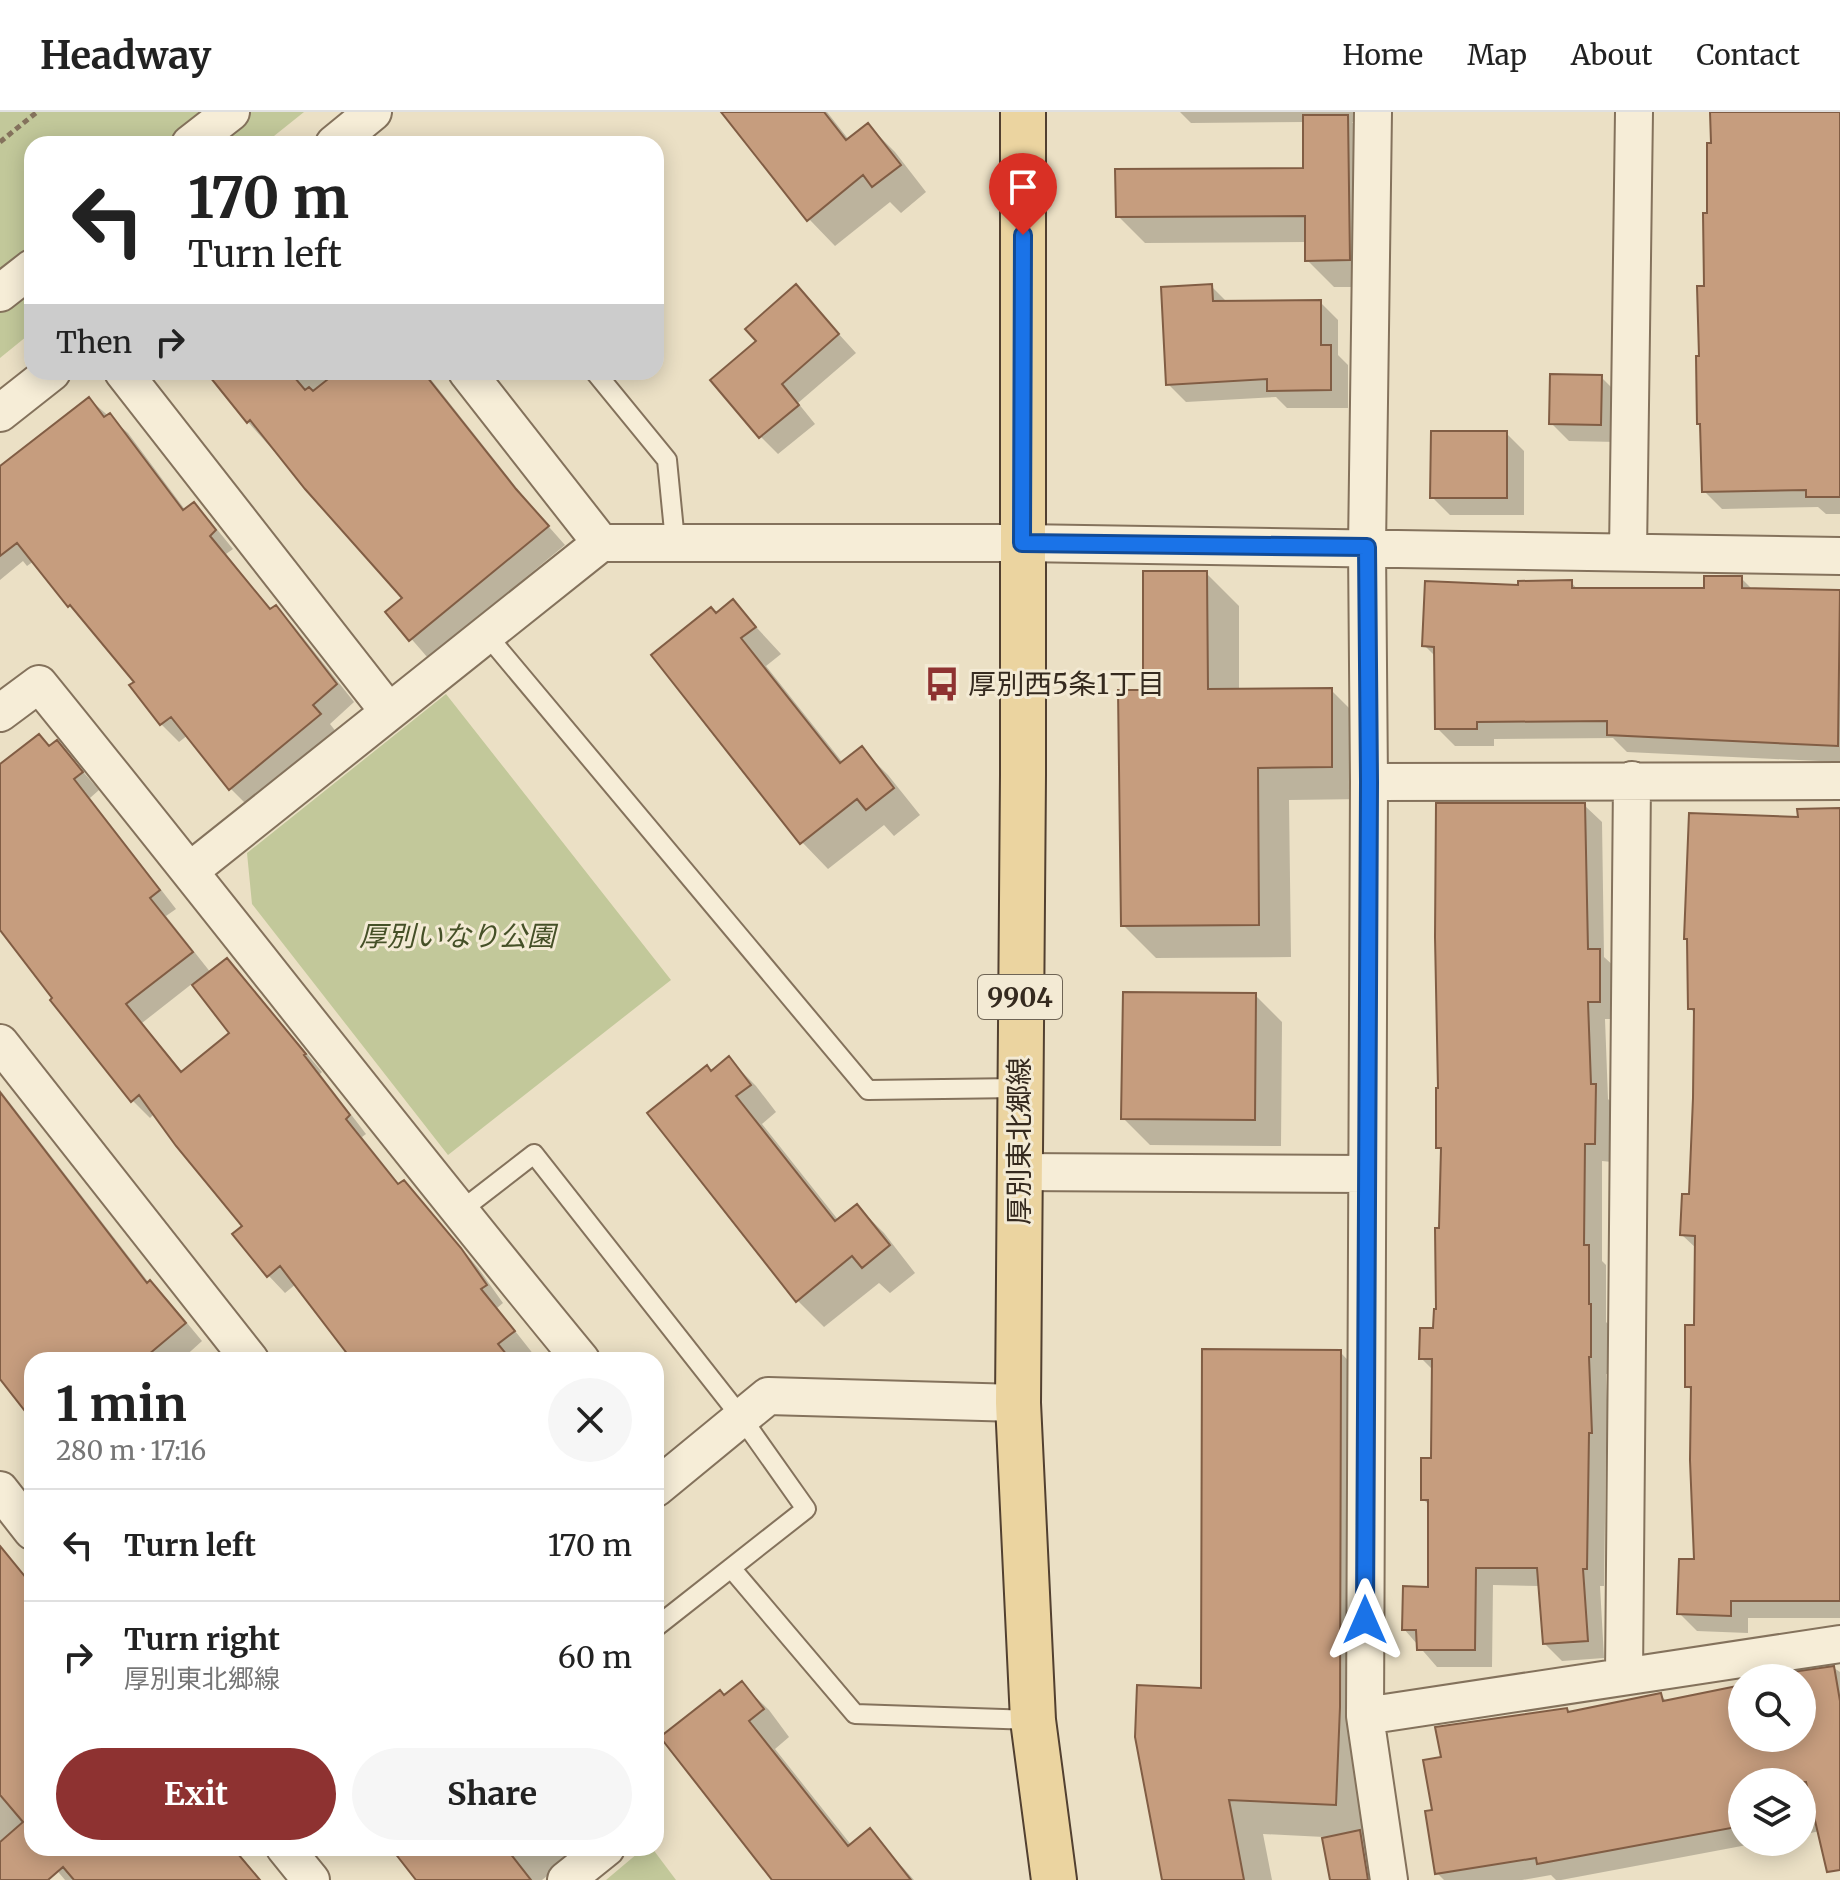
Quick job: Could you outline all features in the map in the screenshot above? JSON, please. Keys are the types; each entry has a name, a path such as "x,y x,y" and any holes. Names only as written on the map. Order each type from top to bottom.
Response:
{"main road":[{"name":"厚別東北郷線","path":"1023,112 1023,775 1018,1403 1033,1720 1054,1880"}],"street":[{"path":"200,136 231,112"},
{"path":"344,136 373,112"},
{"path":"1373,112 1367,547 1369,782 1365,1716 1389,1880"},
{"path":"1628,552 1634,112"},
{"path":"0,293 24,274"},
{"path":"0,413 42,380"},
{"path":"129,380 389,712"},
{"path":"473,380 601,543"},
{"path":"191,870 601,543 1022,543 1840,556"},
{"path":"0,713 39,684 191,870 459,1212 574,1352"},
{"path":"1624,1676 1632,780"},
{"path":"1369,782 1840,781"},
{"path":"0,1043 233,1352"},
{"path":"1018,1172 1367,1174"},
{"path":"664,1469 768,1396 1018,1403"},
{"path":"1365,1716 1840,1644"},
{"path":"292,1856 311,1880"},
{"path":"566,1880 596,1856"}],"lane":[{"path":"602,380 667,460 675,541"},
{"path":"486,634 868,1090 1019,1088"},
{"path":"459,1212 534,1154 741,1417 806,1509 664,1621"},
{"path":"731,1568 855,1714 1033,1720"}],"path":[{"path":"0,142 37,112"}],"green space":[{"path":"0,112 304,112 274,136 24,136 24,338 0,358"},
{"name":"厚別いなり公園","path":"446,694 671,980 448,1155 252,904 247,853"},
{"path":"634,1856 658,1856 676,1880 606,1880"}],"building":[{"path":"721,112 824,112 846,140 868,123 901,165 872,187 863,175 807,221"},
{"path":"1710,112 1840,112 1840,497 1806,497 1806,490 1702,492 1700,424 1697,424 1697,286 1704,286 1703,213 1707,213"},
{"path":"1303,115 1348,115 1350,260 1305,261 1305,216 1116,217 1115,169 1303,168"},
{"path":"796,284 839,334 782,384 799,405 759,438 710,380 756,341 745,329"},
{"path":"1212,284 1213,301 1321,300 1321,345 1331,345 1331,390 1267,391 1267,379 1166,385 1161,287"},
{"path":"1550,374 1602,375 1601,425 1549,424"},
{"path":"212,380 297,380 305,390 309,387 313,391 327,380 429,380 549,526 409,641 385,612 402,598 305,489 250,420 247,423"},
{"path":"89,397 104,417 110,413 183,510 194,502 216,530 210,536 270,609 276,605 337,684 313,705 321,714 229,790 171,717 160,725 129,685 134,682 17,543 0,556 0,466"},
{"path":"1431,431 1507,431 1507,498 1430,498"},
{"path":"1143,571 1207,571 1208,689 1332,688 1332,767 1258,768 1259,925 1121,926 1118,690 1143,690"},
{"path":"1704,576 1742,576 1742,588 1840,590 1838,746 1607,735 1607,721 1477,722 1477,729 1435,729 1434,647 1422,646 1425,581 1518,585 1518,581 1572,580 1572,588 1704,588"},
{"path":"733,599 756,627 741,638 840,763 862,746 894,788 866,810 857,799 800,844 651,655 711,607 716,613"},
{"path":"39,734 49,746 57,740 83,772 74,779 160,890 150,898 193,952 126,1004 181,1072 229,1033 192,985 227,958 306,1054 350,1115 346,1119 398,1184 404,1180 461,1248 487,1285 481,1289 515,1331 498,1344 504,1352 346,1352 280,1266 267,1277 232,1234 242,1226 176,1146 139,1095 131,1102 50,1000 52,998 0,930 0,764"},
{"path":"1436,803 1585,803 1588,949 1600,949 1600,1002 1588,1002 1591,1084 1596,1084 1595,1144 1585,1144 1584,1245 1589,1245 1592,1433 1589,1433 1587,1569 1583,1569 1588,1641 1543,1644 1537,1568 1476,1568 1475,1650 1417,1650 1416,1630 1402,1630 1403,1586 1428,1587 1428,1500 1421,1500 1421,1458 1431,1458 1432,1359 1419,1359 1420,1328 1433,1328 1436,1309 1435,1228 1439,1228 1441,1148 1436,1148"},
{"path":"1840,808 1840,1601 1731,1601 1731,1616 1677,1614 1679,1559 1694,1559 1691,1387 1685,1387 1685,1325 1694,1325 1695,1236 1680,1235 1682,1194 1689,1194 1693,1098 1694,1009 1688,1009 1687,939 1684,939 1689,813 1798,817 1797,809"},
{"path":"1123,992 1256,993 1255,1120 1121,1119"},
{"path":"729,1056 751,1085 736,1096 835,1221 857,1204 890,1245 862,1268 852,1256 796,1302 647,1113 707,1065 711,1071"},
{"path":"0,1092 147,1283 150,1280 186,1323 152,1352 24,1352 24,1410 0,1379"},
{"path":"1202,1349 1341,1350 1340,1707 1336,1805 1229,1800 1244,1880 1162,1880 1135,1737 1137,1685 1201,1688"},
{"path":"0,1546 24,1575 24,1856 240,1856 260,1880 74,1880 63,1867 48,1880 0,1880 0,1842 23,1822 0,1795"},
{"path":"1834,1666 1840,1701 1840,1870 1827,1872 1816,1825 1816,1768 1728,1768 1728,1829 1537,1864 1536,1858 1435,1874 1425,1811 1432,1810 1423,1760 1441,1757 1435,1727 1567,1708 1568,1712 1661,1693 1663,1701 1728,1688 1728,1752 1816,1752 1816,1669"},
{"path":"742,1681 764,1709 749,1721 848,1846 870,1828 911,1880 772,1880 664,1742 664,1734 720,1690 724,1695"},
{"path":"1360,1830 1368,1880 1330,1880 1322,1838"},
{"path":"397,1856 512,1856 531,1880 416,1880"}],"place":[{"name":"厚別西5条1丁目","path":"942,684"}],"route":[{"path":"1023,235 1022,543 1367,547 1369,782 1365,1620"}]}
